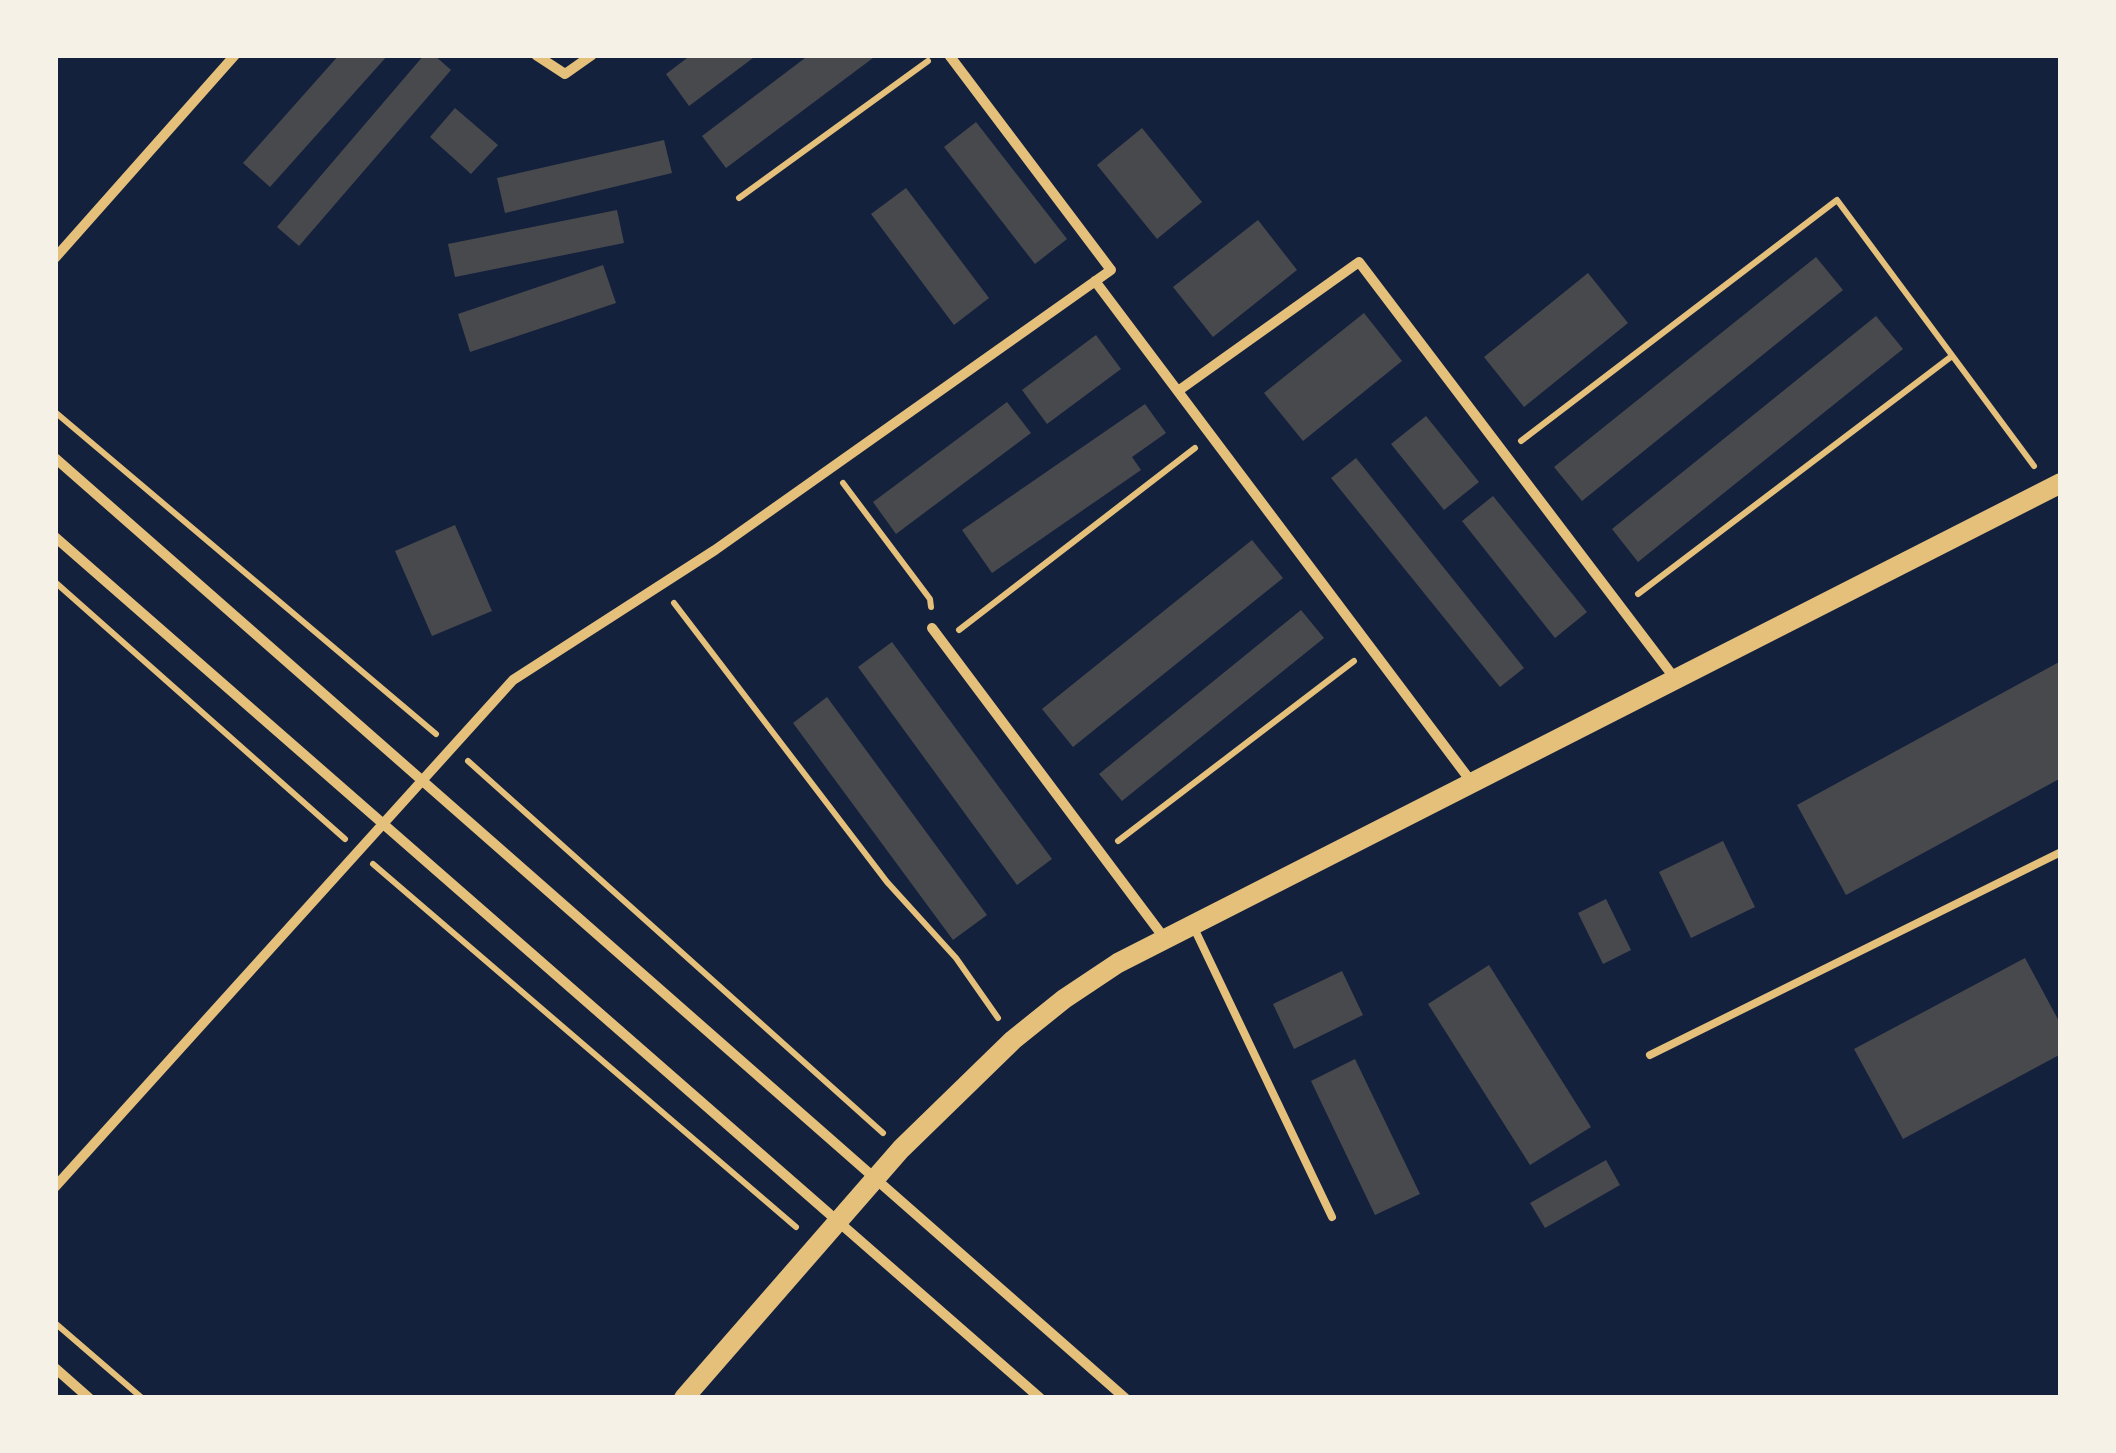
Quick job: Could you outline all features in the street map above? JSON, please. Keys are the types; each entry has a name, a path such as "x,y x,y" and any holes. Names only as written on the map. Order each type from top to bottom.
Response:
{"main road":[{"path":"684,1398 901,1149 1014,1040 1091,981 1165,939 2056,485"}],"street":[{"path":"55,258 234,55"},
{"path":"536,55 565,74 592,55"},
{"path":"55,1187 513,680 661,586 1111,270 949,55"},
{"path":"1178,391 1359,262 1677,681"},
{"path":"1095,281 1473,784"},
{"path":"55,458 1125,1398"},
{"path":"55,537 1040,1398"},
{"path":"932,628 1165,939"},
{"path":"55,1368 90,1398"}],"lane":[{"path":"1650,1055 2061,852"},
{"path":"1193,926 1332,1218"}],"path":[{"path":"739,198 936,55"},
{"path":"1504,454 1837,200 1952,356 2056,485"},
{"path":"1620,607 1952,356"},
{"path":"55,412 452,747 901,1149"},
{"path":"943,643 1212,436"},
{"path":"832,468 930,598 932,628"},
{"path":"55,582 359,851 816,1244"},
{"path":"661,586 887,882 956,958 1014,1040"},
{"path":"1101,854 1371,648"},
{"path":"55,1322 142,1398"}],"building":[{"path":"339,55 388,55 270,187 243,163"},
{"path":"424,55 434,55 451,70 299,246 277,227"},
{"path":"691,55 757,55 689,106 666,74"},
{"path":"809,55 877,55 726,168 702,136"},
{"path":"455,108 498,145 471,174 430,137"},
{"path":"976,122 1067,239 1035,264 944,147"},
{"path":"1142,128 1202,202 1157,239 1097,165"},
{"path":"664,140 672,173 505,213 497,178"},
{"path":"906,188 989,298 954,325 871,214"},
{"path":"617,210 624,243 455,277 448,244"},
{"path":"1258,220 1297,270 1213,337 1173,287"},
{"path":"1816,257 1843,290 1582,501 1554,467"},
{"path":"603,265 616,303 470,352 458,314"},
{"path":"1588,273 1628,323 1524,407 1484,357"},
{"path":"1364,313 1402,361 1303,441 1264,393"},
{"path":"1876,316 1903,349 1638,562 1612,529"},
{"path":"1096,335 1121,369 1047,424 1022,390"},
{"path":"1007,402 1031,433 896,534 873,502"},
{"path":"1145,404 1166,433 1132,457 1141,470 992,573 962,530"},
{"path":"1426,416 1479,482 1444,510 1391,444"},
{"path":"1356,458 1524,668 1500,687 1331,478"},
{"path":"1493,496 1587,612 1555,638 1462,521"},
{"path":"455,525 492,611 432,636 395,551"},
{"path":"1252,540 1283,578 1073,747 1042,709"},
{"path":"1301,610 1324,638 1122,801 1099,774"},
{"path":"892,642 1052,859 1017,885 858,667"},
{"path":"2061,661 2061,778 1846,895 1797,805"},
{"path":"827,697 987,915 953,940 793,723"},
{"path":"1723,841 1755,907 1691,938 1659,872"},
{"path":"1606,899 1631,950 1603,964 1578,913"},
{"path":"2025,958 2061,1025 2061,1054 1903,1139 1854,1049"},
{"path":"1489,965 1591,1127 1530,1165 1428,1004"},
{"path":"1342,971 1363,1015 1294,1049 1273,1004"},
{"path":"1355,1059 1420,1194 1375,1215 1311,1081"},
{"path":"1606,1160 1620,1185 1545,1228 1530,1203"}]}
